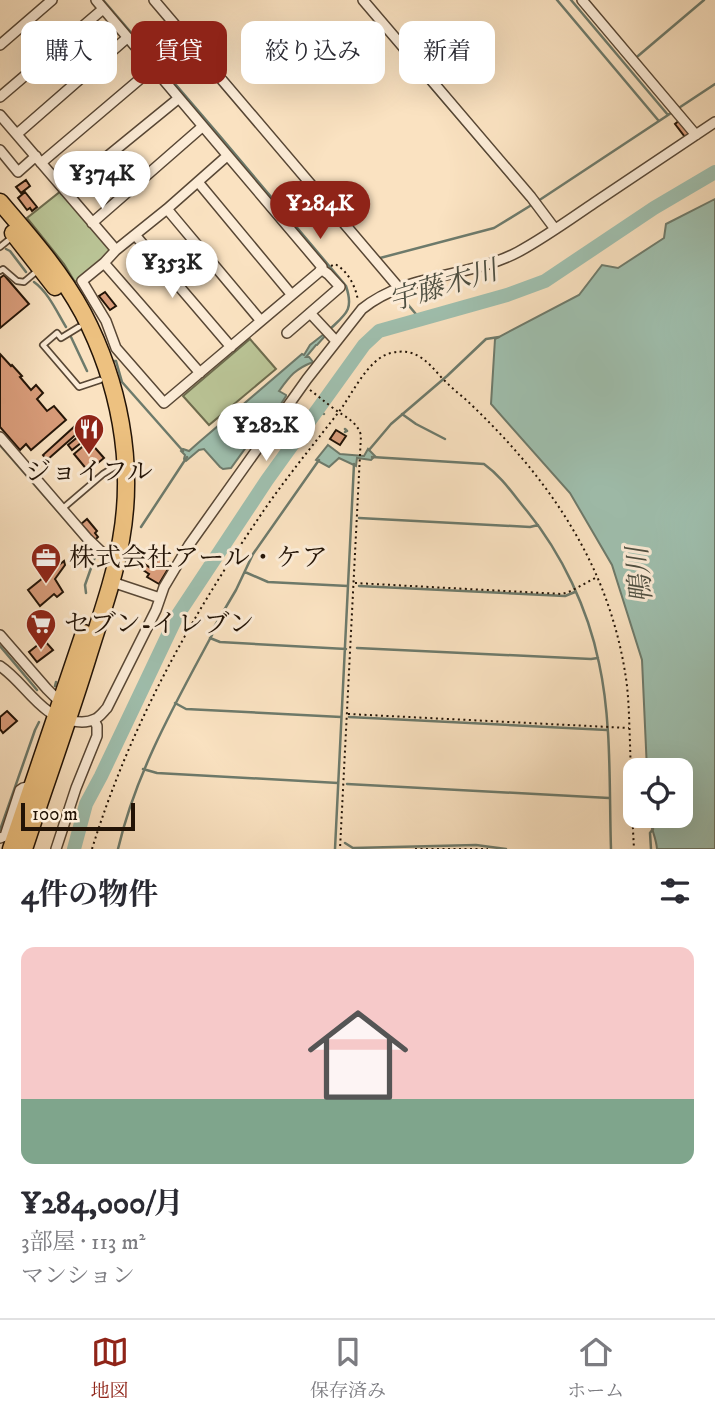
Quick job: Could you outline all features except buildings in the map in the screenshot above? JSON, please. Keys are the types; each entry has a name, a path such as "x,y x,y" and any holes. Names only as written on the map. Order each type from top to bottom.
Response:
{"highway":[{"path":"0,202 67,286 92,333 110,377 122,432 126,488 121,539 112,582 62,718 32,786 11,849"},
{"path":"0,219 58,291 79,327 100,380 110,422 116,466 115,513 103,578 62,699 62,718 24,849"}],"street":[{"path":"0,45 52,0"},
{"path":"96,0 131,43"},
{"path":"154,0 399,288"},
{"path":"363,0 536,203 555,229"},
{"path":"582,0 696,135"},
{"path":"0,97 103,9"},
{"path":"16,134 127,38"},
{"path":"0,150 18,172 38,160 133,84"},
{"path":"166,84 318,262 321,269 340,287 287,333"},
{"path":"65,191 178,98"},
{"path":"0,116 116,250"},
{"path":"0,666 45,709 77,722 94,720 107,708 150,622 164,587 189,545 330,336 370,302 399,288 517,253 715,122"},
{"path":"92,223 202,127"},
{"path":"227,156 82,281 106,321 116,348 164,403 321,269"},
{"path":"198,182 292,294"},
{"path":"167,209 261,321"},
{"path":"135,235 231,347"},
{"path":"104,263 201,373"},
{"path":"310,313 330,336"},
{"path":"0,437 87,538 107,556"},
{"path":"112,582 160,598"},
{"path":"0,635 47,690 62,699"},
{"path":"56,849 97,736 94,720"},
{"path":"0,838 5,836 20,790 32,786"}],"lane":[{"path":"0,247 14,235"},
{"path":"0,271 3,269 17,282 24,282 40,268"},
{"path":"79,327 61,338 57,333 43,345 79,387 100,380"},
{"path":"62,509 116,466"}],"path":[{"path":"332,265 341,267 353,284 358,298 358,313"},
{"path":"92,849 132,744 164,674 256,522 375,361 390,353 408,352 430,364 533,471 560,506 579,537 613,623 625,669 634,849"},
{"path":"311,391 347,416 360,431 340,849"},
{"path":"354,583 562,594 597,578"},
{"path":"347,714 629,728"},
{"path":"415,849 488,849"}],"shaded area":[{"path":"61,191 111,249 108,256 75,282 27,218"},
{"path":"250,339 276,369 209,425 183,396"}],"water":[{"name":"鴨川","path":"715,199 715,849 657,849 652,828 693,828 693,758 646,758 642,660 612,565 570,493 491,404 495,339 579,295 602,265 618,268 664,238 666,224"},
{"path":"324,334 306,357 313,362 297,370 286,381 279,391 286,396 274,415 268,417 231,468 220,467 204,449 186,461 184,459 185,455 181,451 183,449 189,451 304,355 310,345"},
{"path":"328,445 340,454 364,456 368,449 375,456 371,460 357,458 356,466 339,458 329,467 316,460"}],"waterway":[{"path":"103,0 346,286 349,306 330,329"},
{"path":"557,0 658,120"},
{"path":"571,0 668,115"},
{"path":"638,56 704,0"},
{"path":"428,84 532,205"},
{"path":"380,258 494,228 715,84"},
{"name":"宇藤木川","path":"74,849 86,804 177,616 267,480 364,345 379,331 507,295 545,281 654,208 715,172"},
{"path":"6,249 26,272"},
{"path":"34,282 48,297 66,327"},
{"path":"400,295 420,319"},
{"path":"71,337 87,371"},
{"path":"369,450 391,424 486,339 499,337"},
{"path":"114,361 122,382 183,451"},
{"name":"宇藤木川","path":"317,410 324,414"},
{"path":"402,414 445,439"},
{"path":"345,429 345,432"},
{"path":"0,445 95,554"},
{"path":"141,527 187,457"},
{"path":"372,457 484,464 507,486 551,545 581,603 599,663 608,732 611,849"},
{"path":"118,849 146,766 213,629 253,554 319,460"},
{"path":"335,849 354,464"},
{"path":"359,518 530,527 538,525"},
{"path":"86,593 85,585 96,554"},
{"path":"245,572 268,582 348,586"},
{"path":"359,586 565,596 575,592"},
{"path":"210,638 220,642 346,649"},
{"path":"0,646 37,690"},
{"path":"357,648 598,658"},
{"path":"55,686 56,682"},
{"path":"175,703 186,709 341,717"},
{"path":"349,717 607,730"},
{"path":"0,830 39,722"},
{"path":"143,769 157,773 338,783"},
{"path":"347,784 609,798"},
{"path":"651,849 650,833 653,829"},
{"path":"345,843 353,848 476,845 506,849"}],"place":[{"name":"ジョイフル","path":"89,456"},
{"name":"株式会社アール・ケア","path":"46,585"},
{"name":"セブン-イレブン","path":"41,651"}]}
